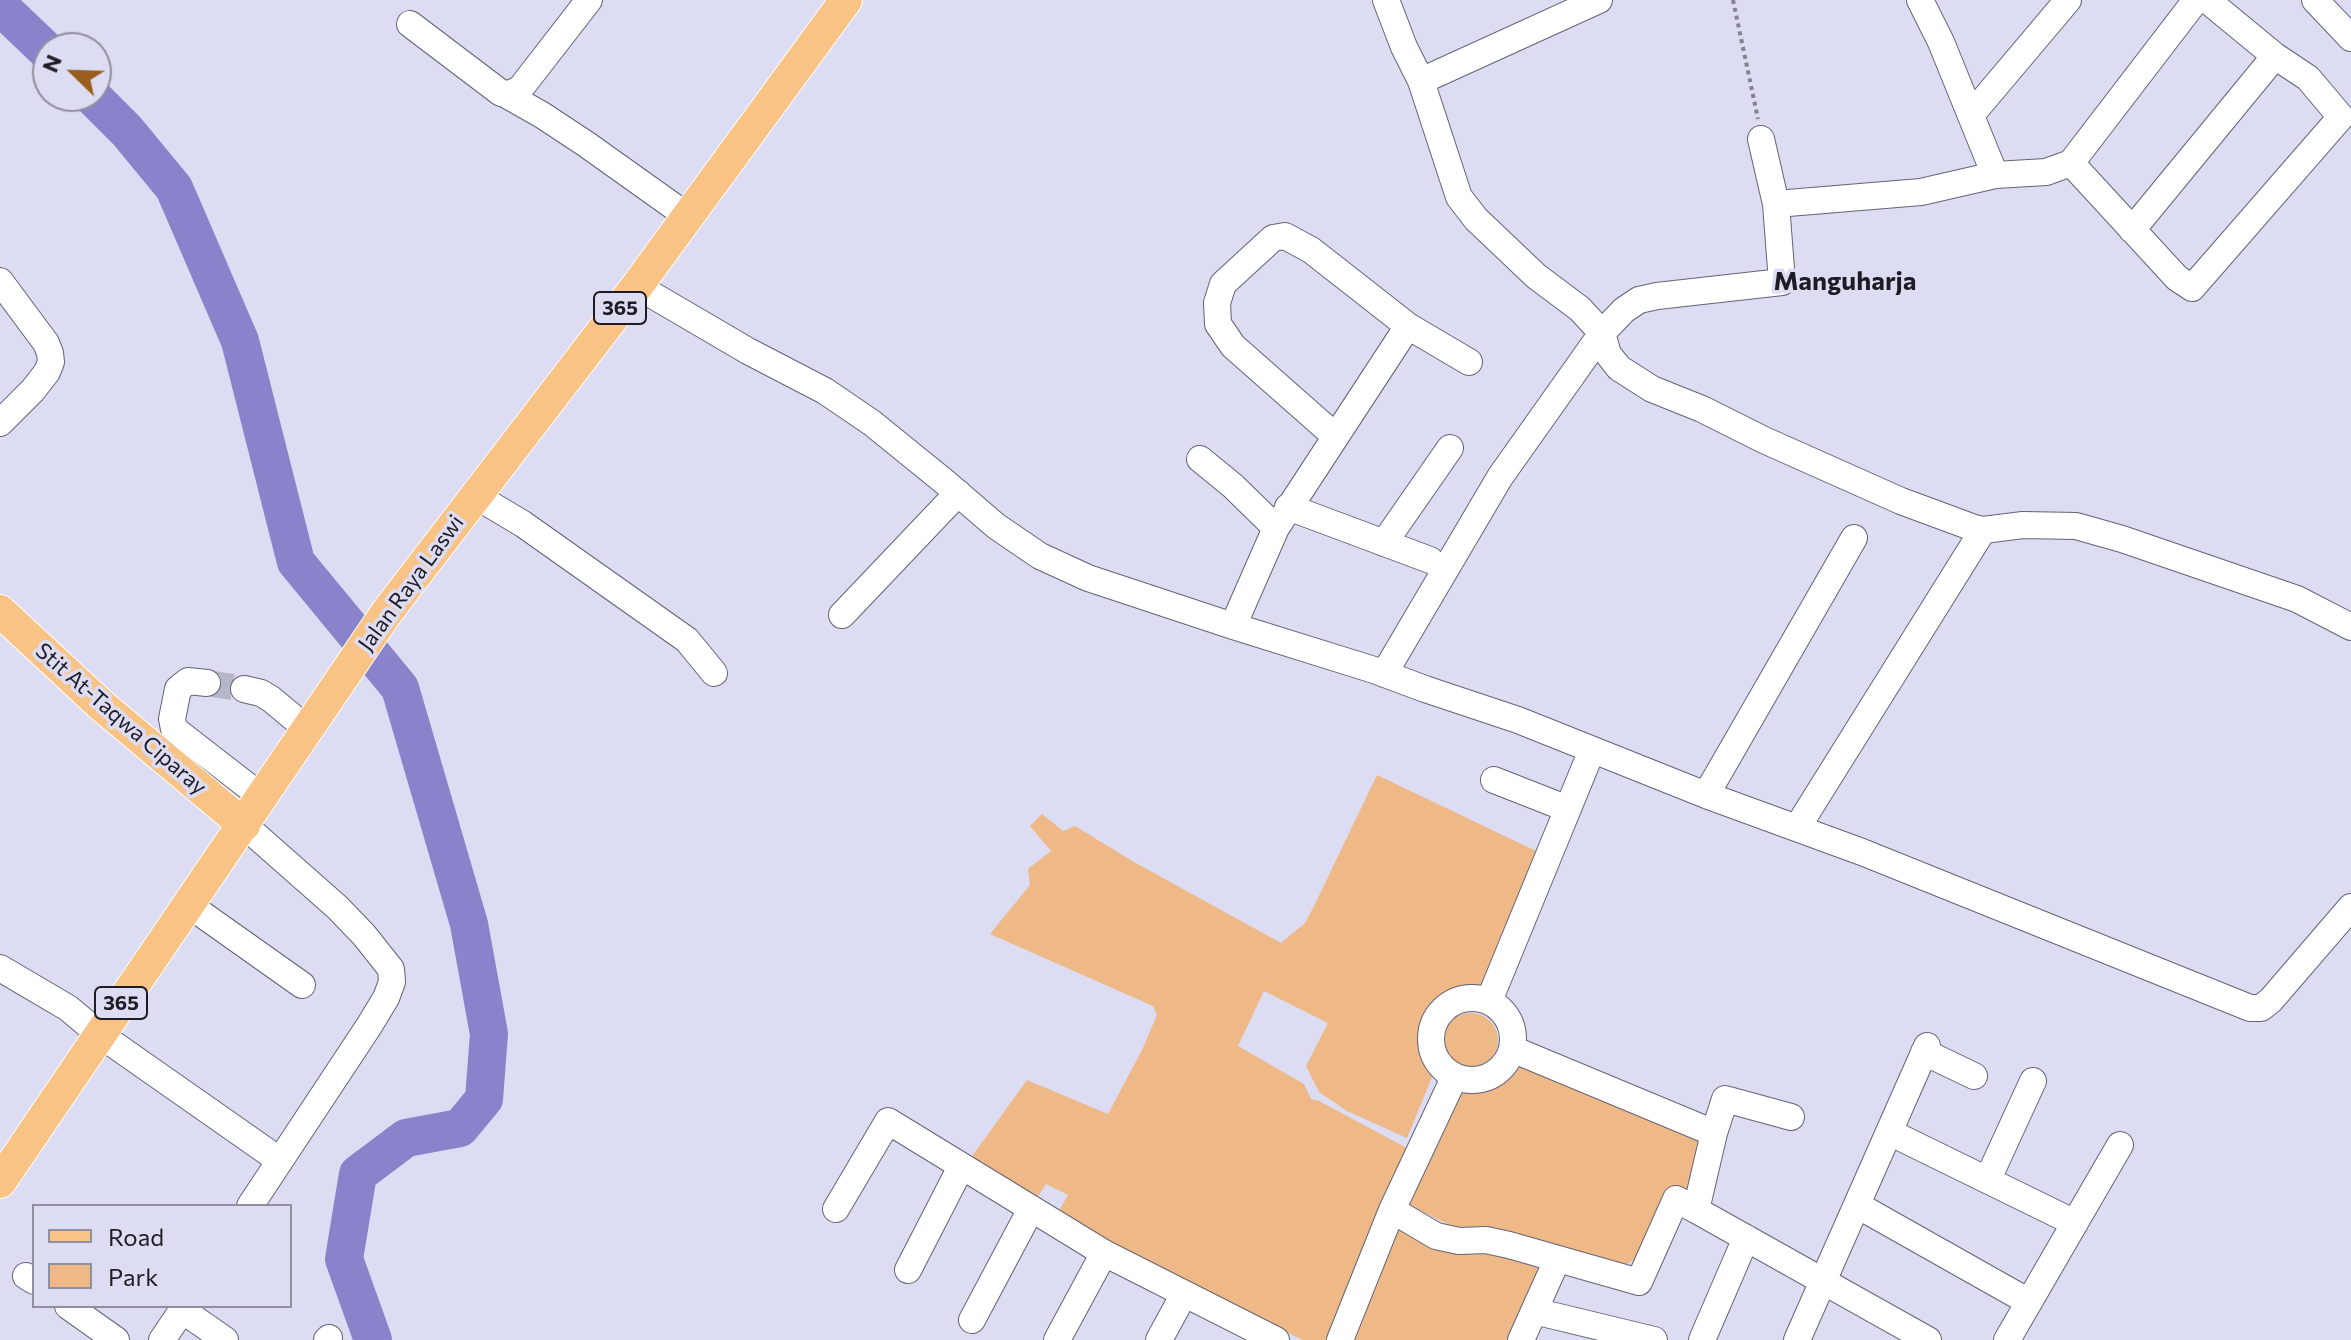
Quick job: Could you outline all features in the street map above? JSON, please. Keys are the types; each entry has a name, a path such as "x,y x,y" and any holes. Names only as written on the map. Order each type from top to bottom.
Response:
{"main road":[{"name":"Jalan Raya Laswi","path":"0,1182 387,612 637,286 846,0"},
{"name":"Stit At-Taqwa Ciparay","path":"0,611 101,705 244,825"}],"street":[{"path":"505,94 520,89 589,0"},
{"path":"1386,0 1421,81 1459,197 1476,219 1536,276 1580,309 1602,333 1608,354 1619,368 1652,389 1901,501 1983,530 2023,525 2076,526 2297,599 2351,627"},
{"path":"1421,81 1599,0"},
{"path":"1920,0 1941,42 1995,175"},
{"path":"1971,115 2068,0"},
{"path":"1776,204 1921,192 1995,175 2046,172 2071,163 2196,0"},
{"path":"2071,163 2177,278 2192,288 2346,112 2308,78 2275,56 2207,0"},
{"path":"2315,0 2351,38"},
{"path":"410,24 505,94 586,144 687,216"},
{"path":"2132,230 2275,56"},
{"path":"1384,674 1500,477 1602,333 1624,310 1639,300 1782,282 1776,204 1761,139"},
{"path":"1335,436 1233,346 1218,324 1217,303 1223,284 1273,238 1285,236 1311,250 1408,326 1469,362"},
{"path":"0,281 46,343 51,362 33,390 0,423"},
{"path":"637,286 748,351 825,391 872,423 996,526 1040,556 1088,578 1518,720 2250,1008 2261,1008 2271,1000 2351,907"},
{"path":"1233,626 1282,518 1408,326"},
{"path":"1384,543 1450,448"},
{"path":"1200,459 1233,486 1282,518 1384,543 1430,560"},
{"path":"842,615 958,493"},
{"path":"476,496 536,533 687,640 714,673"},
{"path":"1797,828 1983,530"},
{"path":"1706,795 1854,538"},
{"path":"207,683 188,681 178,689 172,719 174,729 263,798"},
{"path":"244,689 271,699 307,729"},
{"path":"1489,1001 1592,750"},
{"path":"1494,780 1568,809"},
{"path":"244,825 337,907 381,954 391,969 392,982 386,998 251,1204"},
{"path":"189,905 302,985"},
{"path":"0,968 68,1008 99,1034 279,1160"},
{"path":"1473,997 1489,1001 1501,1009 1513,1035 1512,1049 1504,1066 1490,1077 1472,1081 1454,1078 1441,1068 1432,1054 1430,1038 1434,1022 1443,1009 1457,1000 1473,997"},
{"path":"1512,1049 1714,1133"},
{"path":"1797,1340 1926,1049 1974,1076"},
{"path":"1340,1340 1392,1210 1454,1078"},
{"path":"1988,1179 2033,1081"},
{"path":"1696,1210 1725,1099 1791,1117"},
{"path":"836,1209 888,1121 1104,1253 1261,1337"},
{"path":"1889,1132 2075,1223"},
{"path":"2007,1340 2120,1145"},
{"path":"908,1270 961,1167"},
{"path":"1392,1210 1436,1236 1459,1241 1498,1242 1639,1282 1676,1199 1822,1281 1894,1331 1928,1340"},
{"path":"1857,1205 2029,1302"},
{"path":"972,1320 1031,1209"},
{"path":"1702,1340 1746,1238"},
{"path":"1057,1340 1104,1253"},
{"path":"1521,1340 1557,1260"},
{"path":"1159,1340 1184,1294"},
{"path":"71,1308 116,1340"},
{"path":"162,1340 184,1308 225,1340"},
{"path":"1534,1311 1594,1340"},
{"path":"1534,1311 1654,1340"}],"path":[{"path":"1733,0 1761,139"}],"green space":[{"path":"1377,775 1536,851 1479,991 1476,995 1456,994 1441,999 1424,1019 1425,1058 1435,1070 1407,1138 1347,1111 1319,1092 1306,1066 1328,1023 1264,991 1238,1046 1304,1084 1311,1099 1407,1148 1333,1340 1303,1340 1220,1301 1058,1213 1068,1195 1046,1184 1037,1198 970,1159 1027,1080 1108,1114 1157,1015 1153,1006 990,934 1030,885 1028,869 1051,851 1030,826 1042,814 1063,831 1075,826 1281,943 1305,923"},
{"path":"1471,1013 1490,1021 1498,1040 1490,1059 1471,1067 1452,1059 1444,1040 1452,1021"},
{"path":"1519,1061 1700,1138 1692,1191 1638,1257 1623,1267 1458,1229 1406,1204 1458,1091 1476,1093 1485,1089 1506,1077"},
{"path":"1393,1227 1542,1266 1513,1340 1346,1340"}],"waterway":[{"path":"0,4 32,37"},
{"path":"108,112 174,188 240,341 296,562 400,688 469,924 489,1034 484,1099 460,1128 406,1138 358,1174 344,1259 373,1340"}],"tunnel":[{"path":"207,683 244,689"}],"district":[{"name":"Manguharja","path":"1845,281"}]}
